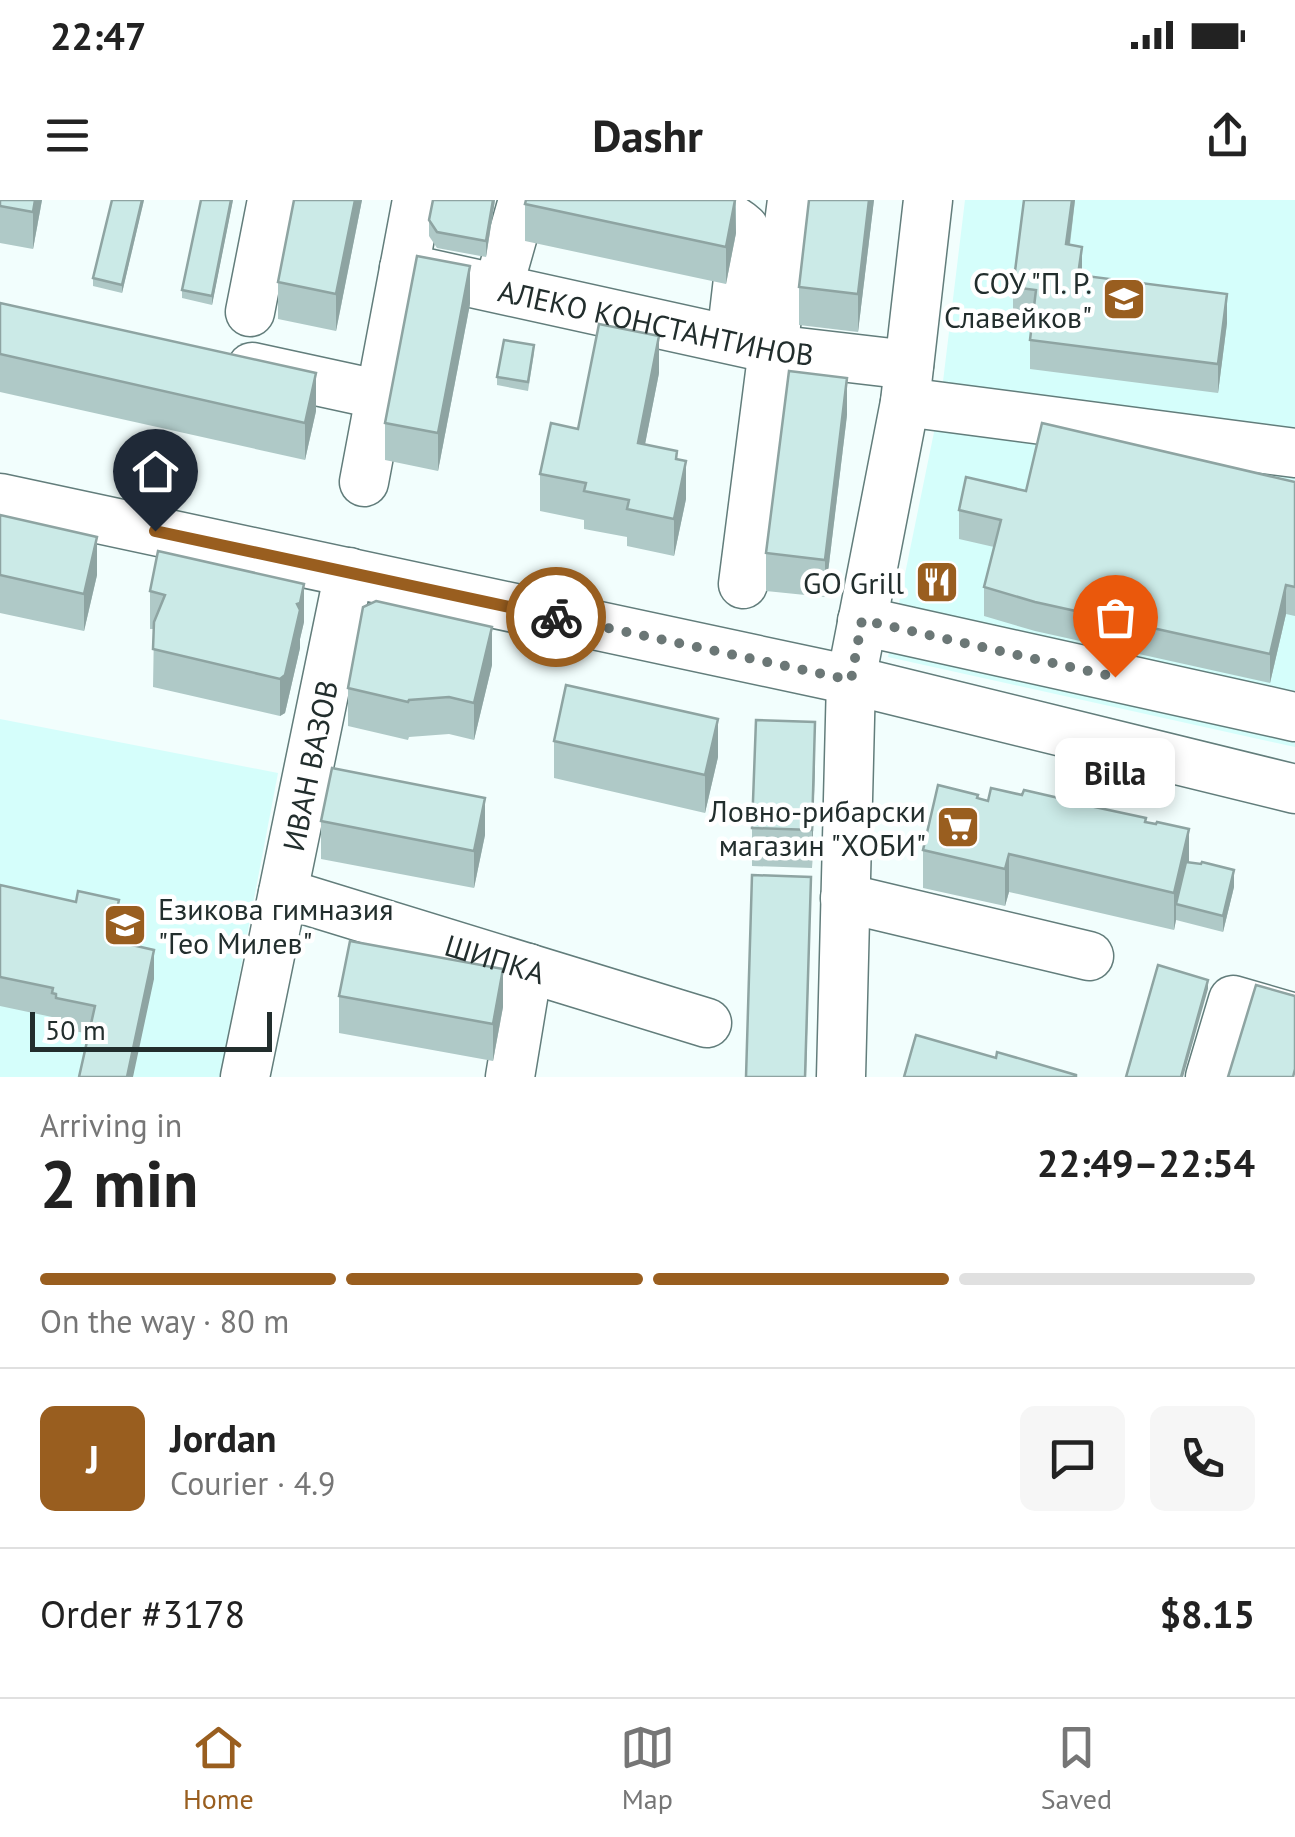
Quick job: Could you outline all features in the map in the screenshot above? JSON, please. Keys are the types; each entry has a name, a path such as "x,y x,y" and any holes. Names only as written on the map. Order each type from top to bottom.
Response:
{"street":[{"path":"250,312 272,200"},
{"path":"364,482 417,200"},
{"path":"498,288 523,200"},
{"path":"662,200 713,210 734,218 744,228 752,344 743,584"},
{"path":"752,344 792,200"},
{"path":"841,1077 851,680 907,384 928,200"},
{"name":"АЛЕКО КОНСТАНТИНОВ","path":"404,268 752,344 907,384 1295,453"},
{"path":"211,358 380,396"},
{"path":"0,498 1292,777"},
{"name":"ИВАН ВАЗОВ","path":"245,1077 349,572"},
{"path":"862,620 1295,717"},
{"name":"ШИПКА","path":"283,893 707,1023"},
{"path":"845,898 1089,956"},
{"path":"510,1077 528,968"},
{"path":"1210,1077 1233,1000 1295,1018"}],"shaded area":[{"path":"965,200 1295,200 1295,747 888,657 941,398"},
{"name":"Езикова гимназия \"Гео Милев\"","path":"0,719 278,773 220,1077 0,1077"}],"building":[{"path":"0,200 35,200 33,212 0,206"},
{"path":"112,200 142,200 122,285 93,278"},
{"path":"201,200 231,200 212,296 182,290"},
{"path":"294,200 355,200 336,294 278,282"},
{"path":"433,200 493,200 486,241 437,232 429,220"},
{"path":"526,200 735,200 726,247 525,204"},
{"path":"809,200 869,200 858,294 799,287"},
{"path":"1024,200 1072,200 1066,244 1082,247 1078,275 1227,294 1218,364 1030,340 1036,290 1013,287"},
{"path":"417,256 470,266 438,433 385,423"},
{"path":"0,303 316,373 305,423 0,354"},
{"path":"599,324 659,336 638,443 677,451 676,459 686,461 674,519 627,509 629,500 584,491 586,483 540,474 551,423 578,429"},
{"path":"504,340 534,345 528,382 497,377"},
{"path":"789,371 847,378 825,560 766,553"},
{"path":"1042,423 1295,482 1295,587 1286,585 1270,654 984,587 1001,520 959,510 966,477 1026,491"},
{"path":"0,515 97,537 84,594 0,575"},
{"path":"158,551 304,584 285,675 280,679 153,649 154,622 165,595 150,591"},
{"path":"376,601 492,627 474,703 449,697 408,702 348,688 363,607"},
{"path":"566,685 718,719 705,775 554,741"},
{"path":"756,720 815,722 812,830 752,828"},
{"path":"332,768 485,798 474,851 321,821"},
{"path":"938,785 988,801 991,788 1022,795 1024,790 1063,799 1062,803 1189,829 1174,893 1009,854 1005,869 923,850"},
{"path":"1186,862 1234,870 1223,916 1176,904"},
{"path":"752,875 811,877 805,1077 746,1077"},
{"path":"0,885 76,902 78,891 119,900 110,940 154,950 127,1077 79,1077 95,1006 56,998 53,988 0,977"},
{"path":"350,941 503,969 493,1024 339,996"},
{"path":"1158,965 1208,980 1181,1077 1126,1077"},
{"path":"1256,985 1295,996 1293,1077 1228,1077"},
{"path":"916,1035 996,1058 997,1052 1076,1077 904,1077"}],"way so far":[{"path":"556,617 851,680 862,620 1115,677"}],"place":[{"name":"СОУ \"П. Р. Славейков\"","path":"1124,299"},
{"name":"GO Grill","path":"937,582"},
{"name":"Billa","path":"1115,677"},
{"name":"Ловно-рибарски магазин \"ХОБИ\"","path":"958,827"},
{"name":"Езикова гимназия \"Гео Милев\"","path":"125,925"}],"route":[{"path":"155,531 556,617"}]}
